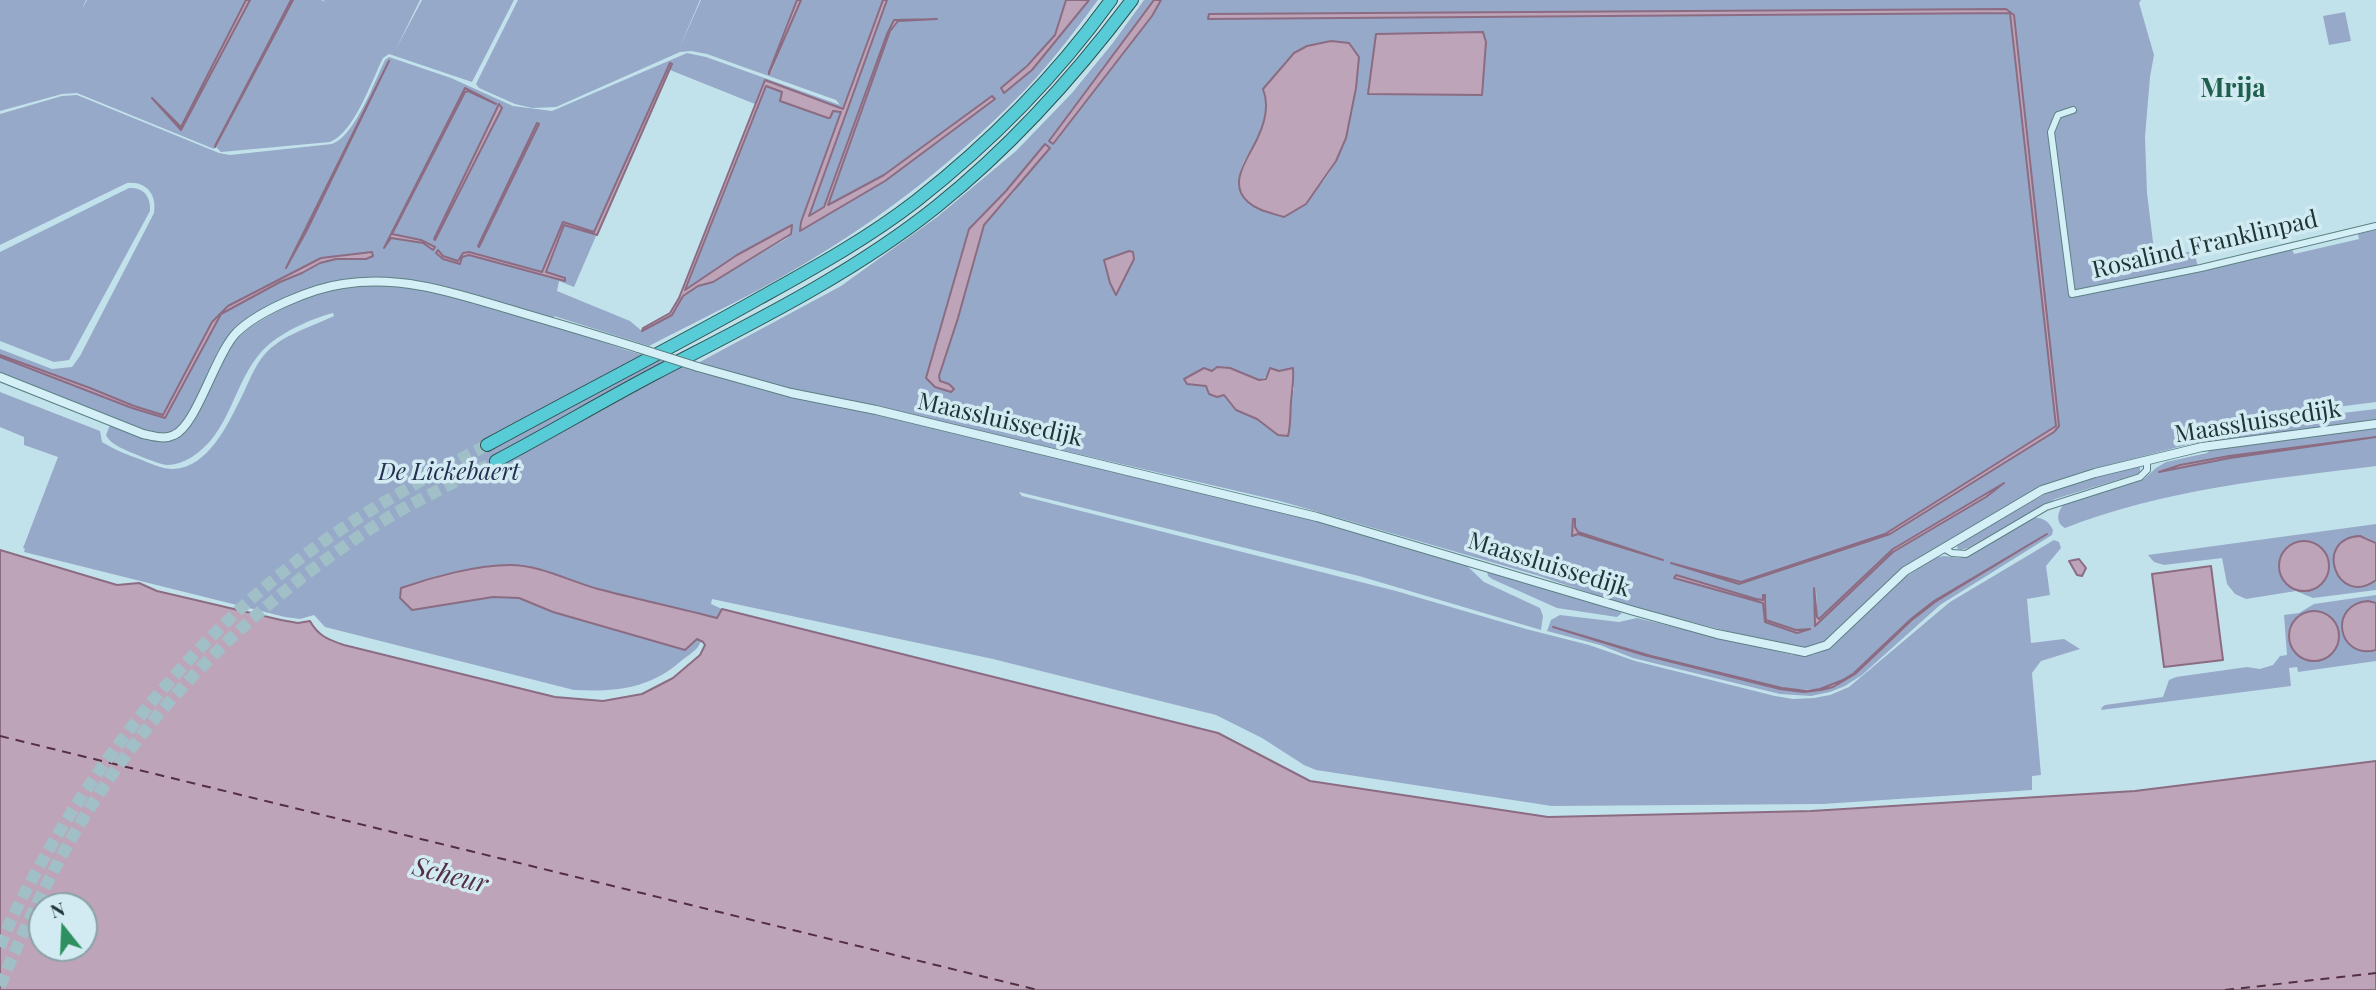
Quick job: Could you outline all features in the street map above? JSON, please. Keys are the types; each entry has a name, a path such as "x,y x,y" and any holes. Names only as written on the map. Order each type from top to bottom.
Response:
{"highway":[{"path":"487,445 827,261 915,202 955,170 1013,116 1069,54 1111,0"},
{"path":"496,461 803,295 898,235 935,207 1015,137 1073,76 1132,0"}],"street":[{"name":"Rosalind Franklinpad","path":"2073,110 2058,115 2051,132 2072,295 2201,268 2376,226"},
{"name":"Maassluissedijk","path":"0,377 143,434 174,436 185,427 191,417 223,351 238,331 249,322 300,296 326,287 355,282 404,282 791,393 876,410 1317,517 1634,611 1788,651 1805,652 1827,645 1905,571 2042,491 2065,481 2202,447 2376,424"},
{"name":"Maassluissedijk","path":"1944,548 1952,553 1966,554 2046,507 2140,477 2147,470 2147,460"}],"green space":[{"path":"0,0 86,0 82,9 87,0 246,0 181,128 152,98 181,130 250,0 291,0 214,149 77,93 62,94 0,111"},
{"path":"293,0 420,0 396,49 422,0 514,0 472,82 389,54 383,58 368,92 339,137 330,142 221,152 216,147"},
{"name":"De Lickebaert","path":"518,0 700,0 678,51 701,0 797,0 771,73 801,0 883,0 843,109 765,80 755,104 670,70 670,63 594,232 582,231 596,236 574,287 559,281 557,291 630,321 642,331 672,315 683,296 698,286 713,282 789,237 737,255 684,290 766,85 782,92 781,101 828,118 833,110 841,112 801,222 830,213 885,181 995,99 992,96 884,175 827,205 890,31 898,21 935,18 894,20 824,207 809,216 887,0 1066,0 1055,35 1016,76 1032,70 1089,0 1098,0 1036,78 969,144 898,202 801,266 649,346 554,316 553,325 626,350 763,390 859,410 1304,517 1465,564 1484,582 1540,608 1543,616 1541,630 1359,576 1019,492 1022,496 1396,591 1589,645 1635,661 1793,699 1830,695 1849,687 1950,602 2054,540 2059,542 2061,548 2046,566 2050,595 2027,599 2031,643 2064,639 2080,649 2041,661 2032,673 2041,775 2032,776 2032,790 1823,804 1552,806 1316,770 1216,715 993,659 712,599 711,604 722,609 718,618 707,615 698,647 657,678 631,687 574,690 325,627 314,615 300,619 285,617 24,552 23,548 58,457 24,445 24,437 0,427 0,392 100,431 102,442 153,465 173,469 185,467 197,461 215,443 264,355 279,342 334,316 333,313 305,323 277,338 262,351 244,378 224,421 205,447 192,457 167,465 117,445 106,435 110,425 170,440 181,434 190,425 204,401 221,361 237,339 258,322 316,287 236,329 219,350 187,417 176,430 162,434 140,429 0,374 0,349 52,369 72,367 154,213 154,200 145,187 127,183 0,245 0,114 62,96 77,95 219,153 230,155 332,144 348,131 356,120 385,60 389,57 451,78 513,106 552,111 687,53 706,57 840,105 836,100 707,54 691,51 680,52 556,107 532,108 515,104 479,88 476,84"},
{"path":"1144,0 1154,0 1049,141 1053,143 1152,16 1161,0 2141,0 2139,3 2154,55 2145,137 2147,193 2155,258 2194,251 2199,271 2292,249 2294,254 2359,239 2358,234 2376,230 2376,402 2329,408 2334,414 2376,409 2376,420 2190,444 2056,481 2029,493 1916,561 1827,641 1809,649 1788,647 1626,605 1536,575 1280,501 798,391 698,363 841,286 937,217 1016,151 1072,93","holes":["2005,9 2013,13 2059,426 2054,432 1890,534 1739,584 1671,563 1741,582 1885,534 2056,426 2010,13 1209,19 1209,14","1331,41 1359,57 1349,120 1334,165 1311,194 1285,217 1260,209 1247,201 1240,175 1245,159 1259,135 1278,71 1299,50","1045,145 1014,192 982,228 958,318 938,376 951,392 935,387 926,378 969,229","1129,251 1134,259 1116,294 1110,283 1105,260","1204,368 1212,371 1230,368 1259,380 1284,369 1294,388 1291,420 1278,435 1257,419 1236,410 1224,394 1209,394 1206,385 1195,374","2004,483 1986,497 1893,552 1831,608 1893,549","1676,575 1756,599 1763,600 1766,595 1767,620 1796,630 1809,628 1797,633 1765,622 1764,603 1674,578","1816,589 1817,617 1820,619 1815,623"]},
{"path":"2345,12 2351,41 2329,45 2323,16"},
{"path":"129,188 139,189 146,194 150,211 69,360 54,362 0,341 0,252"},
{"path":"2376,428 2376,466 2219,487 2141,504 2065,528 2058,519 2066,502 2144,479 2166,462 2207,453 2211,449"},
{"path":"2140,467 2140,473 2055,499 1968,548 1957,548 1958,544 2047,493 2082,480"},
{"path":"2033,518 2045,521 2053,530 2052,535 1940,605 1862,675 1845,686 1811,696 1780,694 1633,658 1600,645 1547,631 1551,620 1560,615 1619,622 1637,618 1793,655 1813,655 1829,647 1897,583 1933,558 1968,556","holes":["2047,535 1928,607 1855,674 1840,683 1826,688 1812,691 1784,690 1686,665 1793,690 1821,689 1843,680 1865,664 1911,619 1934,601"]},
{"path":"2376,524 2376,543 2364,537 2350,538 2340,545 2335,553 2334,563 2336,573 2343,581 2363,586 2376,580 2376,590 2313,598 2296,591 2246,599 2235,594 2227,584 2222,558 2164,565 2154,562 2148,555","holes":["2296,542 2316,544 2327,556 2327,576 2315,589 2304,591 2294,588 2285,581 2280,572 2279,561 2284,551"]},
{"path":"1487,571 1622,613 1617,617 1557,608 1492,579"},
{"path":"2376,595 2376,603 2361,602 2351,607 2342,626 2344,637 2350,645 2361,650 2376,650 2376,661 2298,672 2297,667 2289,668 2291,686 2101,710 2105,705 2163,697 2169,680 2176,677 2247,667 2260,669 2273,665 2280,656 2287,655 2284,615 2299,613 2314,604","holes":["2311,611 2331,618 2338,630 2336,648 2322,660 2310,661 2300,657 2289,638 2290,628 2297,618"]}],"water":[{"path":"246,0 250,0 181,130 152,98 181,127"},
{"path":"293,0 215,147 215,146"},
{"path":"797,0 801,0 769,74 769,72"},
{"path":"883,0 887,0 809,216 824,207 894,20 937,19 898,21 890,31 828,205 884,175 992,96 995,99 885,181 800,231 841,112 833,111 828,118 780,101 782,92 766,86 685,290 737,255 792,225 791,234 713,282 698,286 683,296 672,315 642,331 670,313 679,298 765,80 843,109"},
{"path":"1066,0 1089,0 1032,70 1004,93 1001,88 1027,66 1055,35"},
{"path":"1154,0 1161,0 1152,16 1053,144 1049,141"},
{"path":"2006,9 2014,15 2059,426 2054,432 1890,534 1739,584 1671,563 1741,582 1885,534 2056,426 2010,13 1208,19 1209,14"},
{"path":"1483,32 1486,42 1482,95 1368,94 1376,34"},
{"path":"1331,41 1349,43 1359,57 1346,138 1336,161 1306,204 1284,217 1261,210 1242,195 1239,178 1264,119 1266,101 1263,89 1294,53 1307,46"},
{"path":"389,61 307,230 286,268"},
{"path":"670,63 672,64 597,235 564,225 546,272 565,278 565,281 469,255 462,257 460,264 443,259 436,253 438,250 443,256 458,261 463,253 469,252 542,272 563,222 594,232"},
{"path":"465,88 496,104 465,92 392,234 421,240 435,247 433,250 423,243 391,238 384,248"},
{"path":"499,104 502,108 435,240 434,239"},
{"path":"537,123 539,124 479,247 478,246"},
{"path":"1045,144 1050,148 984,225 939,376 940,381 954,389 951,392 935,387 926,378 969,229 1006,191"},
{"path":"372,252 373,256 366,259 336,259 320,263 221,314 165,418 0,357 163,415 212,322 228,306 321,258"},
{"path":"1133,252 1134,259 1116,295 1104,260"},
{"path":"1217,367 1230,368 1259,380 1266,379 1270,368 1279,371 1293,368 1288,436 1278,435 1257,419 1236,410 1224,395 1217,397 1209,394 1206,386 1187,384 1184,379 1204,368 1212,371"},
{"path":"2376,437 2230,458 2159,472 2180,465 2229,456"},
{"path":"2004,483 1986,497 1893,552 1815,626 1814,588 1819,619 1893,549"},
{"path":"1573,519 1578,532 1663,560 1578,534 1572,536"},
{"path":"2047,534 1935,602 1855,674 1833,687 1821,690 1804,692 1780,689 1644,655 1553,627 1651,656 1782,688 1807,691 1820,689 1854,673 1911,619 1934,601"},
{"path":"2360,536 2376,543 2376,580 2362,587 2350,586 2341,579 2335,570 2334,558 2337,548 2345,540"},
{"path":"2304,541 2322,548 2329,566 2322,584 2304,591 2286,584 2279,566 2286,548"},
{"name":"Scheur","path":"0,550 117,585 139,583 157,591 281,620 298,623 310,621 324,637 344,645 555,697 603,701 642,694 673,678 700,655 705,645 697,639 685,650 553,612 519,598 493,597 412,610 400,598 401,588 440,576 483,567 521,566 543,570 598,589 717,618 722,609 1218,733 1310,781 1548,817 1811,811 2135,791 2376,761 2376,990 0,990"},
{"path":"2079,559 2086,568 2082,576 2077,575 2069,561"},
{"path":"2211,566 2223,660 2164,667 2152,574"},
{"path":"1676,575 1756,599 1763,600 1765,595 1766,620 1796,630 1810,629 1797,633 1765,622 1763,603 1674,578"},
{"path":"2368,601 2376,603 2376,650 2363,651 2346,640 2342,630 2343,620 2347,611 2355,604"},
{"path":"2314,611 2332,618 2339,636 2332,654 2314,661 2296,654 2289,636 2296,618"}],"ferry route":[{"path":"0,736 1038,990"},
{"path":"2225,990 2376,973"}],"tunnel":[{"path":"0,947 27,889 83,795 137,720 199,650 266,586 324,541 392,497 487,445"},
{"path":"0,986 43,892 76,831 133,746 185,684 243,627 337,551 400,510 496,461"}],"district":[{"name":"Mrija","path":"2233,89"}]}
